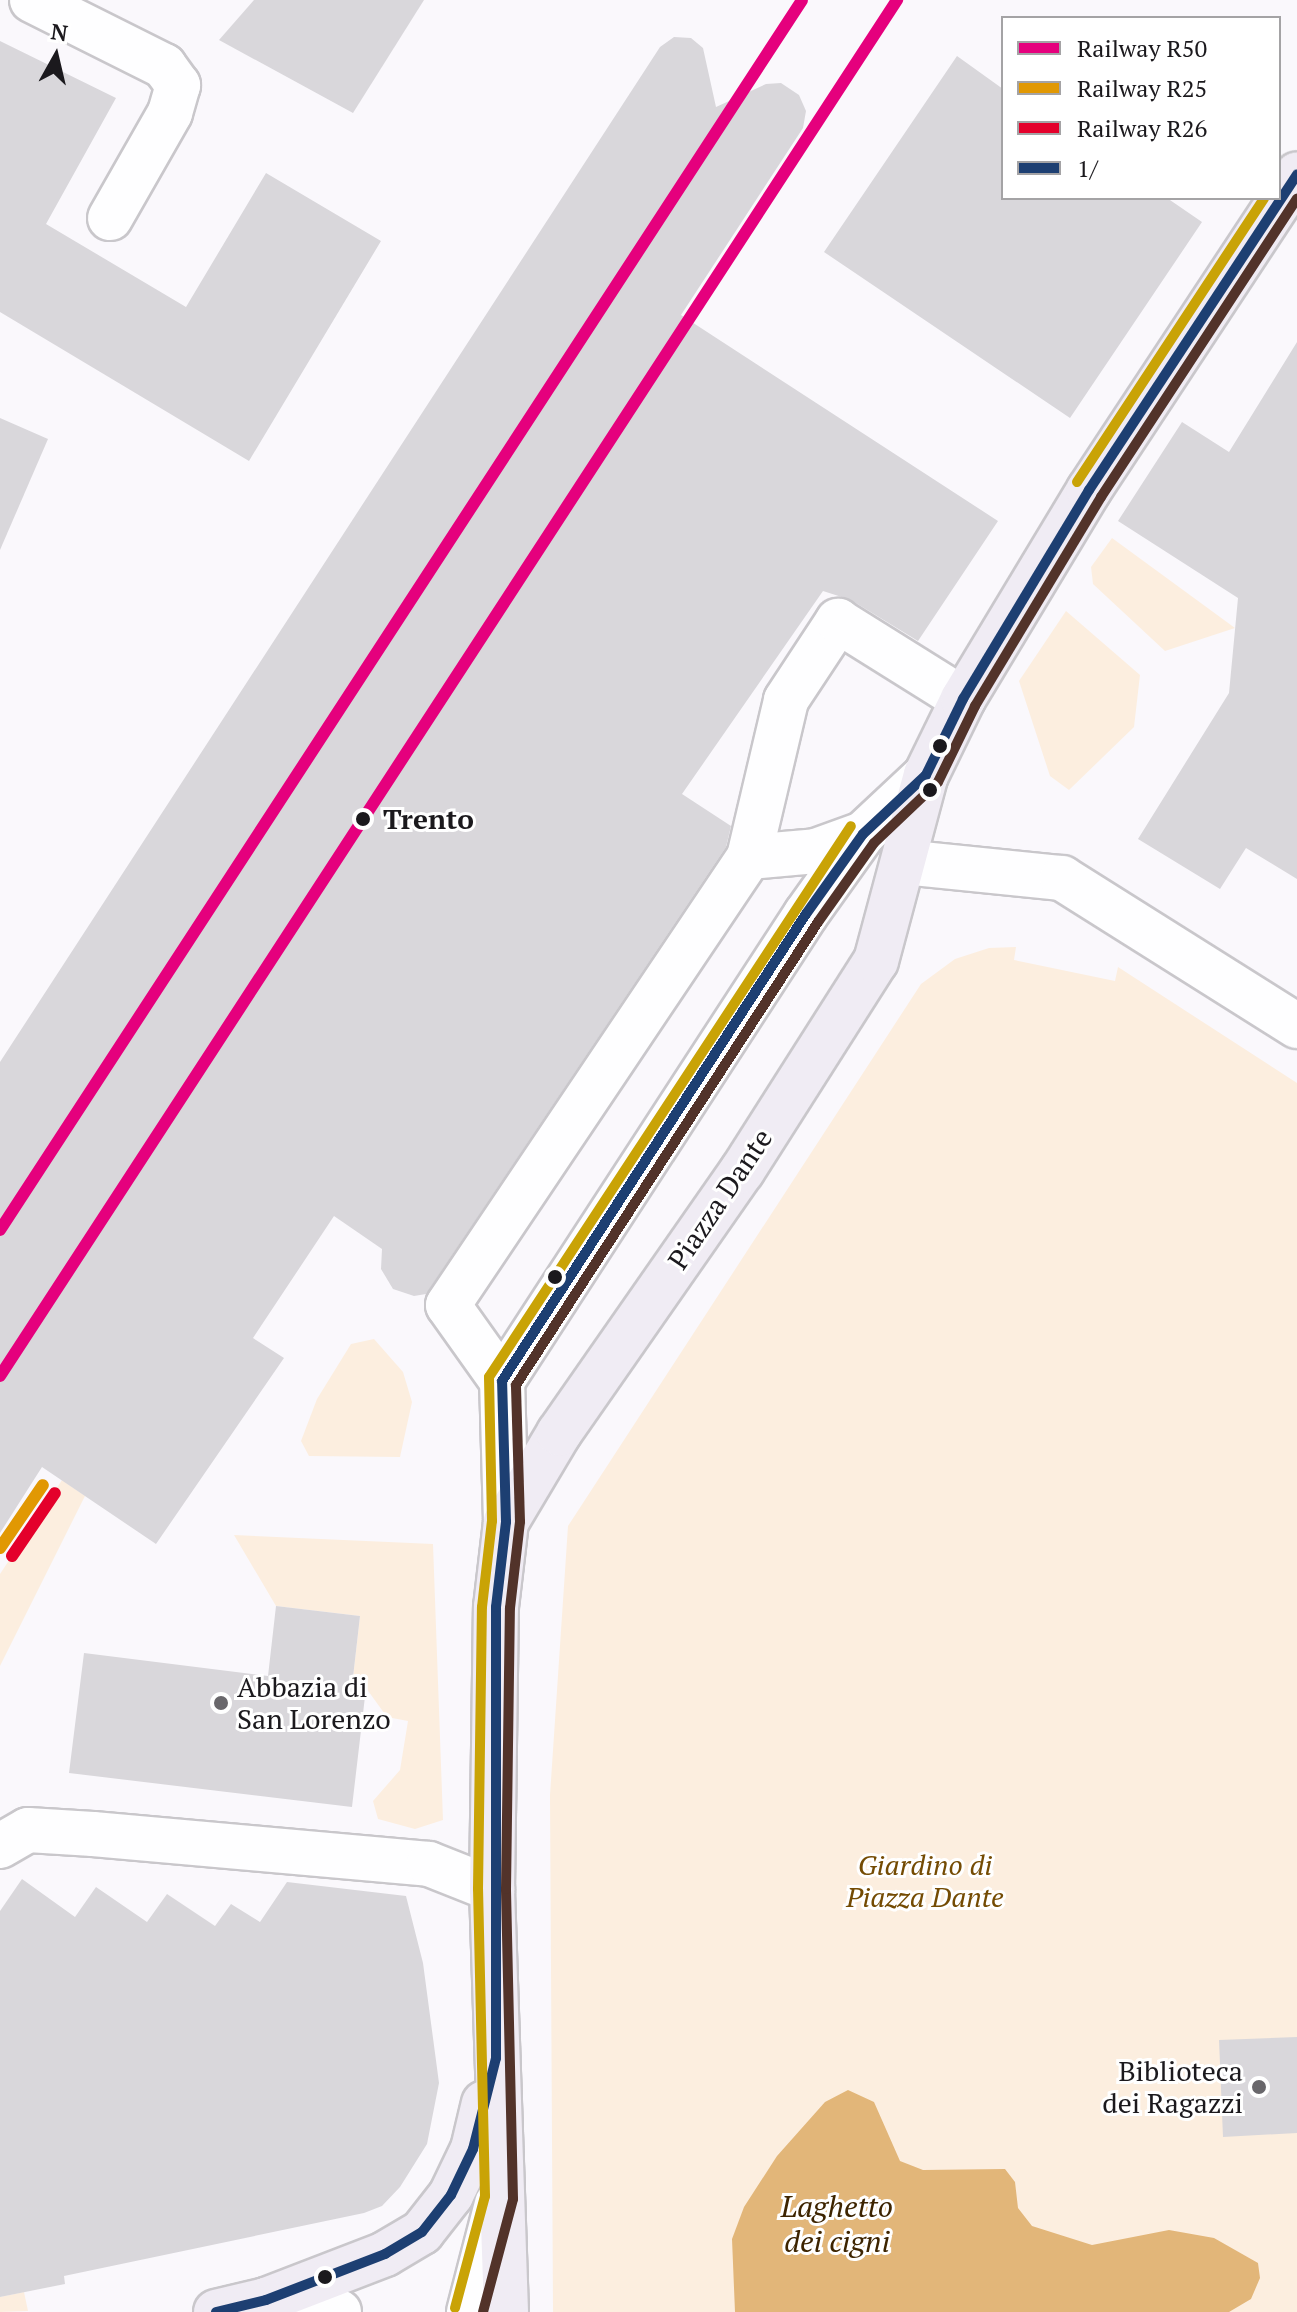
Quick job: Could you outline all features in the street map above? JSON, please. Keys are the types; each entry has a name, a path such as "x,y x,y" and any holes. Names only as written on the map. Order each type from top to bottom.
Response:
{"main road":[{"name":"Piazza Dante","path":"1281,198 1297,174"},
{"name":"Piazza Dante","path":"506,2312 499,2198 492,1889 496,1607 506,1522 559,1433 742,1171 876,961 926,775 963,699 1089,490 1280,200"},
{"path":"216,2312 266,2300 385,2254 422,2232 451,2195 473,2149 496,2058"}],"street":[{"path":"32,0 164,66 178,85 170,113 110,218"},
{"path":"926,775 863,834 502,1381 448,1305 749,857 786,700 838,621 963,699"},
{"path":"749,857 816,851 863,834"},
{"path":"904,862 1062,878 1297,1026"},
{"name":"Piazza Dante","path":"502,1381 506,1522"},
{"path":"0,1846 28,1830 93,1834 429,1864 492,1889"},
{"name":"Piazza Dante","path":"469,2312 499,2198"},
{"path":"266,2300 339,2312"}],"green space":[{"path":"1112,538 1235,628 1165,651 1093,584 1091,567"},
{"path":"1066,611 1140,675 1134,727 1069,790 1050,776 1019,681"},
{"name":"Giardino di Piazza Dante","path":"1016,947 1014,960 1115,981 1118,967 1297,1083 1297,2312 553,2312 550,1795 568,1526 921,984 955,959 989,948"},
{"path":"374,1339 403,1372 412,1402 400,1457 309,1456 301,1441 317,1399 351,1344"},
{"path":"62,1480 85,1496 0,1666 0,1574"},
{"path":"234,1535 433,1544 443,1820 415,1829 378,1819 373,1801 400,1770 408,1721 387,1717 366,1688 352,1686 360,1616 276,1606"},
{"path":"24,2292 28,2311 0,2312 0,2297"}],"water":[{"name":"Laghetto dei cigni","path":"848,2090 874,2102 900,2161 923,2170 1005,2169 1015,2182 1018,2208 1032,2226 1092,2245 1169,2230 1214,2238 1258,2263 1260,2278 1251,2299 1229,2312 735,2312 732,2239 744,2207 777,2156 825,2102"}],"building":[{"path":"254,0 424,0 353,113 219,40"},
{"path":"674,37 691,38 703,48 716,107 766,84 781,83 799,95 806,111 803,128 681,315 998,521 918,641 851,600 823,591 682,794 731,826 726,847 426,1294 414,1296 393,1289 381,1269 382,1249 334,1216 253,1338 284,1358 156,1544 42,1467 0,1533 0,1062 660,47"},
{"path":"0,41 116,98 46,224 186,307 266,173 381,241 249,461 0,312"},
{"path":"957,56 1001,88 1001,200 1170,200 1202,222 1070,418 824,252"},
{"path":"1297,342 1297,879 1246,848 1220,889 1138,839 1229,693 1238,598 1118,521 1182,422 1229,452"},
{"path":"0,418 48,439 0,550"},
{"name":"Abbazia di San Lorenzo","path":"276,1606 360,1616 352,1686 366,1688 352,1807 69,1773 84,1653 268,1676"},
{"path":"22,1879 75,1917 96,1887 147,1922 167,1894 215,1926 231,1904 260,1922 287,1882 406,1896 423,1963 439,2083 427,2144 400,2187 382,2206 364,2213 64,2276 65,2284 0,2297 0,1911"},
{"name":"Biblioteca dei Ragazzi","path":"1297,2037 1297,2133 1223,2137 1219,2040"}],"rail line":[{"name":"R50","path":"0,1230 802,0"},
{"name":"R50","path":"0,1376 897,0"},
{"name":"R25","path":"0,1548 43,1485"},
{"name":"R26","path":"12,1556 55,1493"}],"transit line":[{"name":"1/","path":"1281,198 1297,174"},
{"path":"483,2312 513,2199 506,1889 510,1608 520,1522 516,1385 818,922 874,843 938,782 975,706 1101,497 1297,199"},
{"path":"1077,482 1263,200"},
{"name":"1/","path":"216,2312 266,2300 385,2254 422,2232 451,2195 473,2149 496,2058 496,1607 506,1522 502,1381 806,914 863,834 926,775 963,699 1089,490 1280,200"},
{"path":"455,2308 485,2196 478,1889 482,1607 492,1521 489,1377 851,826"}],"place":[{"name":"Trento","path":"363,819"},
{"name":"Abbazia di San Lorenzo","path":"221,1703"},
{"name":"Biblioteca dei Ragazzi","path":"1259,2087"}]}
